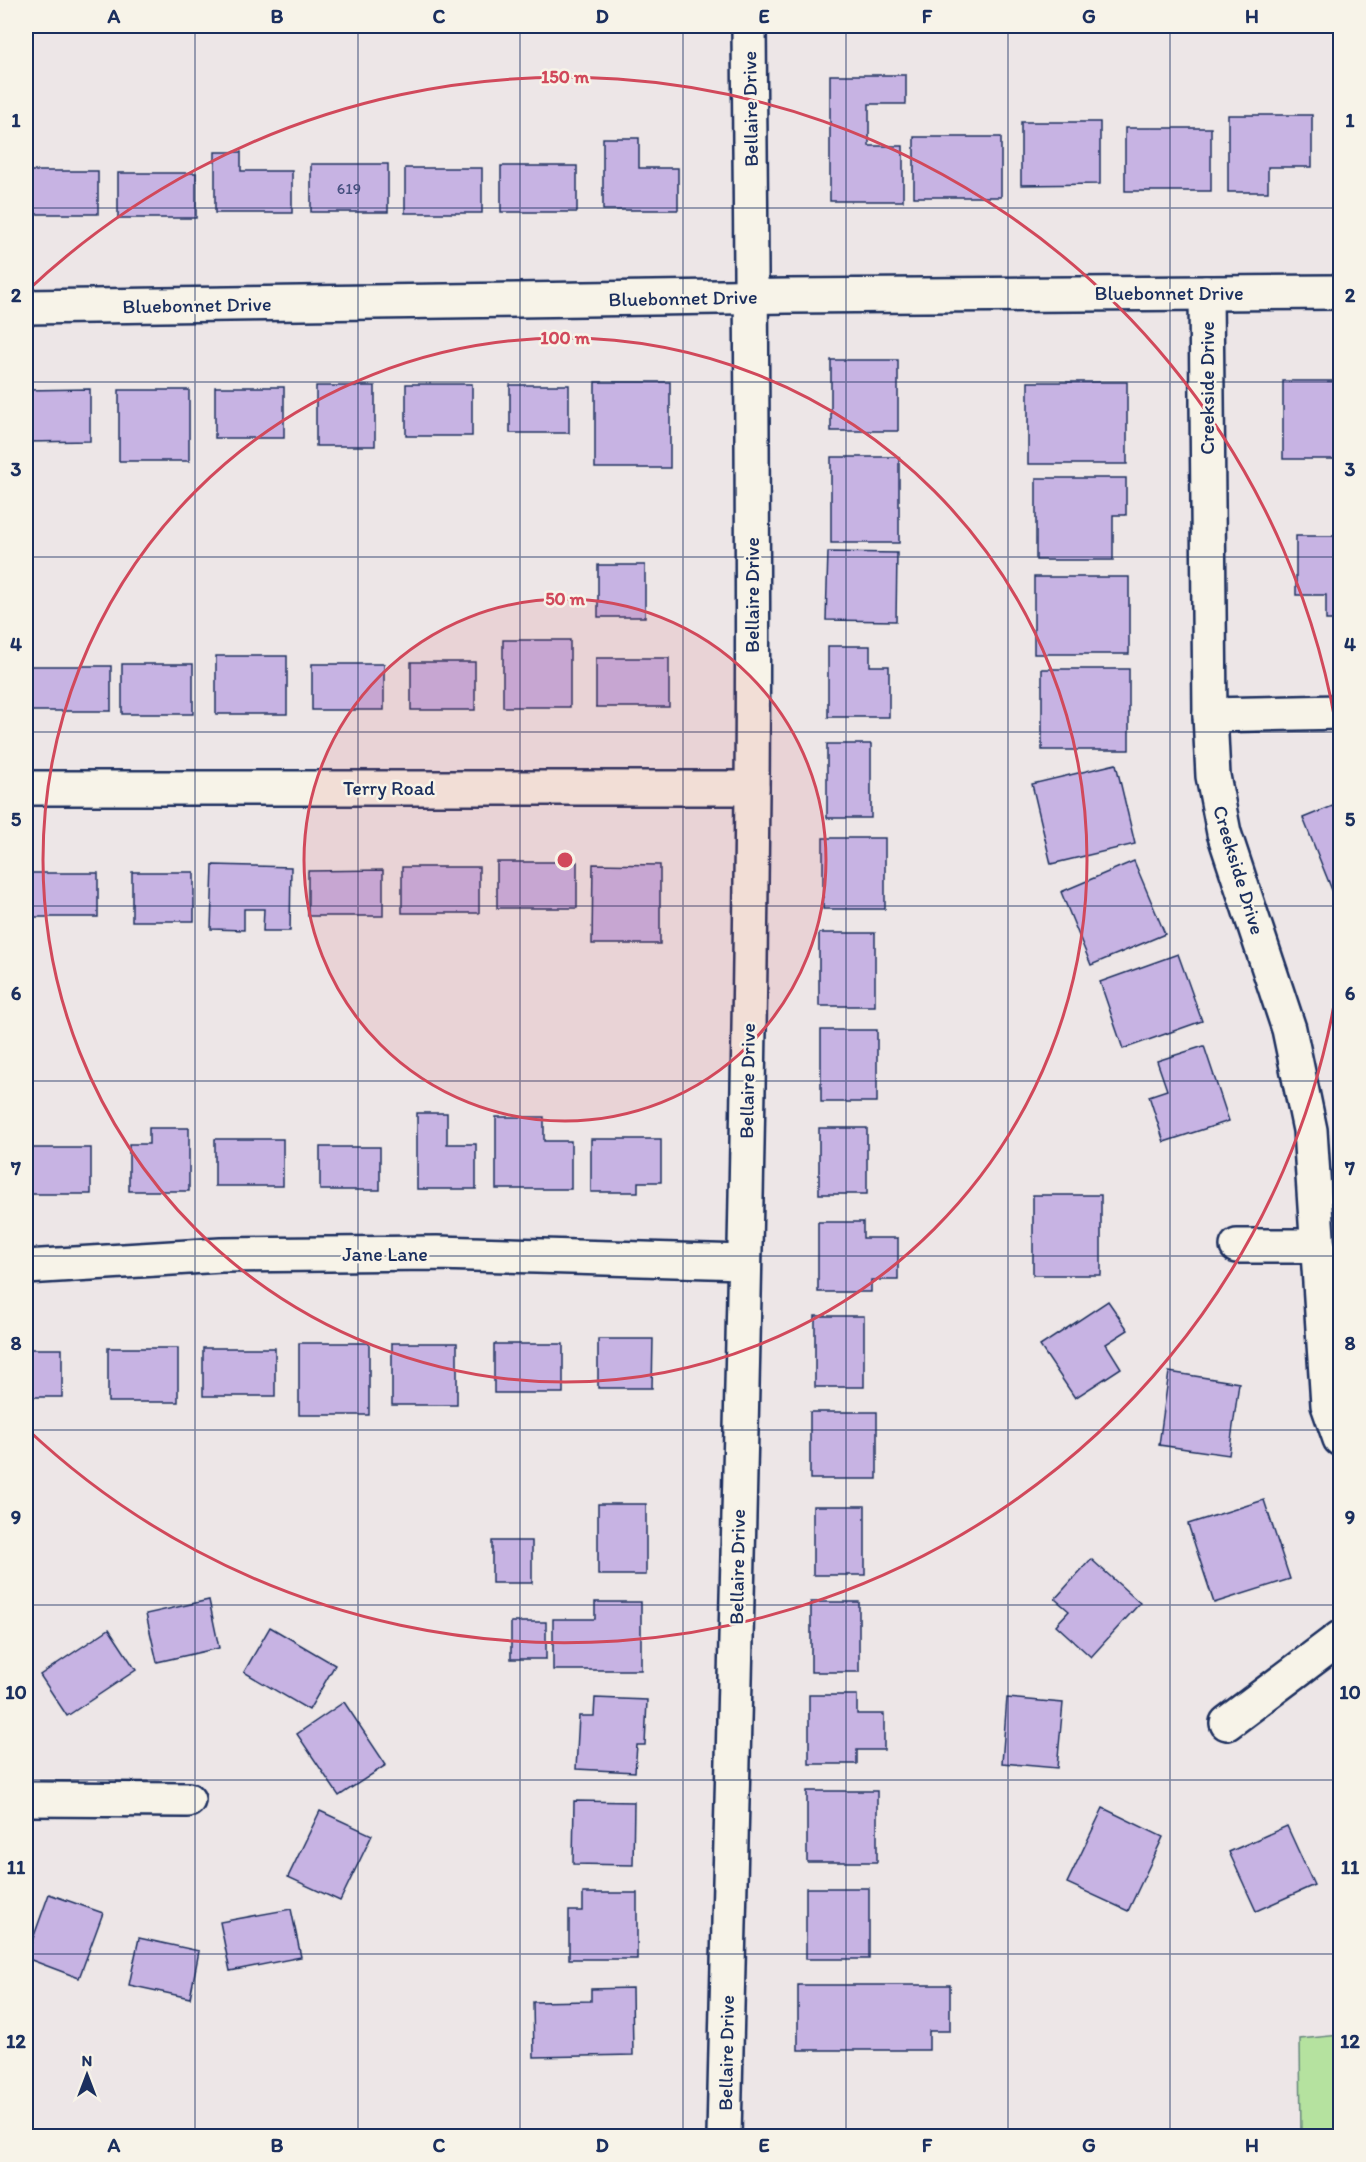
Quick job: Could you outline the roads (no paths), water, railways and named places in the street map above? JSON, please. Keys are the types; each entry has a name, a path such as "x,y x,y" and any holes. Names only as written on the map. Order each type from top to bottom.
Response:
{"street":[{"name":"Bellaire Drive","path":"724,2136 744,1262 752,788 752,298 749,26"},
{"name":"Bluebonnet Drive","path":"26,307 1341,292"},
{"name":"Creekside Drive","path":"1206,293 1210,716 1213,776 1224,833 1289,1029 1308,1119 1328,1405 1341,1439"},
{"path":"1210,716 1341,712"},
{"name":"Terry Road","path":"26,788 752,788"},
{"path":"1237,1246 1318,1246"},
{"name":"Jane Lane","path":"26,1267 221,1255 437,1253 744,1262"},
{"path":"1227,1723 1341,1638"},
{"path":"26,1799 188,1800"}]}
